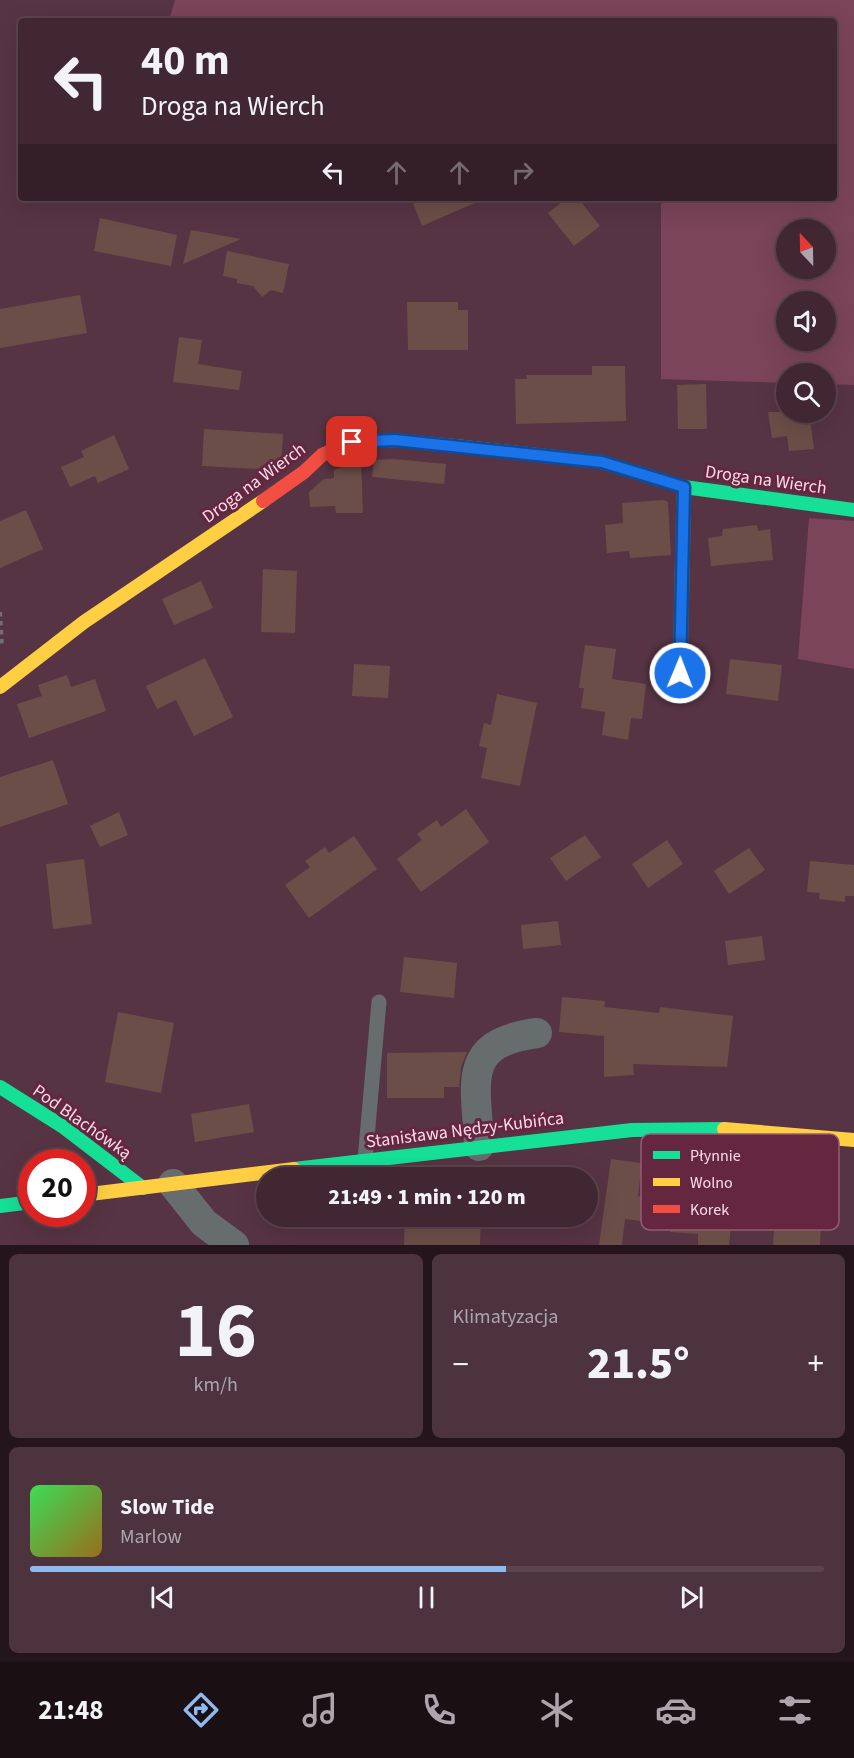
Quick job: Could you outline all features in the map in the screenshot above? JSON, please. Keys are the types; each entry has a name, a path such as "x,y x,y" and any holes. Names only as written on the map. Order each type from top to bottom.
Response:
{"street":[{"name":"Droga na Wierch","path":"0,687 84,622 304,472 322,455 352,442 395,440 602,462 684,487 854,510"},
{"path":"479,1146 478,1065 492,1045 511,1037 537,1033"},
{"name":"Pod Blachówką","path":"0,1087 62,1126 143,1188"},
{"name":"Stanisława Nędzy-Kubińca","path":"96,1193 479,1146 632,1130 698,1128 804,1134"},
{"name":"Stanisława Nędzy-Kubińca","path":"839,1138 854,1140"},
{"path":"173,1184 204,1223 234,1245"},
{"path":"0,1206 18,1204"}],"lane":[{"path":"680,673 684,487"},
{"path":"365,1160 379,1002"}],"shaded area":[{"path":"175,0 854,0 854,385 836,384 836,363 776,363 776,383 661,379 661,201 837,201 837,18 170,18"},
{"path":"809,518 854,521 854,669 798,659"}],"building":[{"path":"412,201 479,201 422,226"},
{"path":"563,201 580,201 600,226 574,246 548,213"},
{"path":"100,218 177,235 171,266 94,251"},
{"path":"191,230 241,239 183,264"},
{"path":"227,251 289,264 283,293 271,290 262,297 253,286 237,283 237,279 223,276"},
{"path":"80,295 87,333 0,348 0,309"},
{"path":"407,302 458,302 458,310 468,310 468,350 408,350"},
{"path":"179,337 202,340 198,364 242,371 239,390 173,382"},
{"path":"592,366 625,366 626,421 516,424 515,379 527,379 526,375 592,375"},
{"path":"706,384 707,429 678,429 677,385"},
{"path":"768,412 776,412 776,423 810,423 814,449 789,451 787,436 772,438"},
{"path":"204,429 283,434 281,465 275,470 202,466"},
{"path":"114,435 129,469 98,483 95,476 70,487 61,467 84,457 81,451"},
{"path":"394,459 446,464 444,484 372,477 374,460"},
{"path":"361,460 363,513 336,513 335,506 310,507 309,492 324,479 334,478 334,470"},
{"path":"663,500 668,502 671,555 630,558 629,551 607,553 605,525 623,523 622,503"},
{"path":"26,510 43,549 0,568 0,521"},
{"path":"757,525 758,531 770,529 773,560 711,566 708,538 722,536 723,529"},
{"path":"263,569 297,571 295,633 261,632"},
{"path":"201,581 213,608 174,625 162,599"},
{"path":"585,645 616,649 612,679 646,684 642,719 631,718 628,740 602,735 605,712 581,708 584,688 579,688"},
{"path":"205,658 233,717 194,736 176,700 157,709 146,686"},
{"path":"730,659 782,665 778,701 726,694"},
{"path":"354,664 390,666 388,698 352,696"},
{"path":"67,675 71,687 95,679 106,711 29,738 17,704 42,696 38,685"},
{"path":"497,694 537,703 520,786 481,778 487,748 479,746 484,723 491,725"},
{"path":"53,760 68,804 0,827 0,777"},
{"path":"466,809 489,842 421,892 397,859 422,840 417,834 437,820 441,827"},
{"path":"119,812 128,835 100,847 90,826"},
{"path":"585,835 601,857 566,881 550,858"},
{"path":"354,836 377,869 309,918 285,885 310,867 305,861 325,847 329,853"},
{"path":"667,840 683,864 648,888 632,864"},
{"path":"749,848 765,870 729,894 714,871"},
{"path":"84,859 92,924 53,929 46,864"},
{"path":"810,861 854,865 854,896 845,896 845,902 819,899 820,893 807,892"},
{"path":"558,921 561,945 523,949 521,925"},
{"path":"762,936 765,960 728,965 725,941"},
{"path":"404,957 457,963 454,998 400,992"},
{"path":"562,997 605,1001 604,1007 659,1013 660,1007 733,1016 727,1067 633,1064 634,1075 604,1077 604,1036 559,1032"},
{"path":"118,1012 174,1023 161,1093 105,1082"},
{"path":"467,1052 461,1067 459,1087 444,1087 444,1098 387,1098 387,1053"},
{"path":"249,1104 254,1132 195,1142 191,1114"},
{"path":"611,1159 641,1163 638,1196 641,1196 641,1221 625,1219 622,1245 599,1245"},
{"path":"405,1227 481,1227 480,1245 404,1245"},
{"path":"670,1230 730,1230 729,1245 698,1245 698,1234 670,1232"},
{"path":"774,1230 821,1230 820,1245 773,1245"}],"traffic: fast":[{"path":"455,446 602,462 684,487 854,510"},
{"path":"0,1087 62,1126 143,1188"},
{"path":"311,1167 632,1130 724,1129"},
{"path":"0,1206 18,1204"}],"traffic: slow":[{"path":"0,687 84,622 263,501"},
{"path":"724,1129 783,1134"},
{"path":"839,1139 854,1140"},
{"path":"96,1193 256,1174"}],"traffic: jam":[{"path":"263,501 304,472 322,455 352,442 395,440 455,446"}],"route":[{"path":"352,442 395,440 602,462 684,487 680,673"}]}
